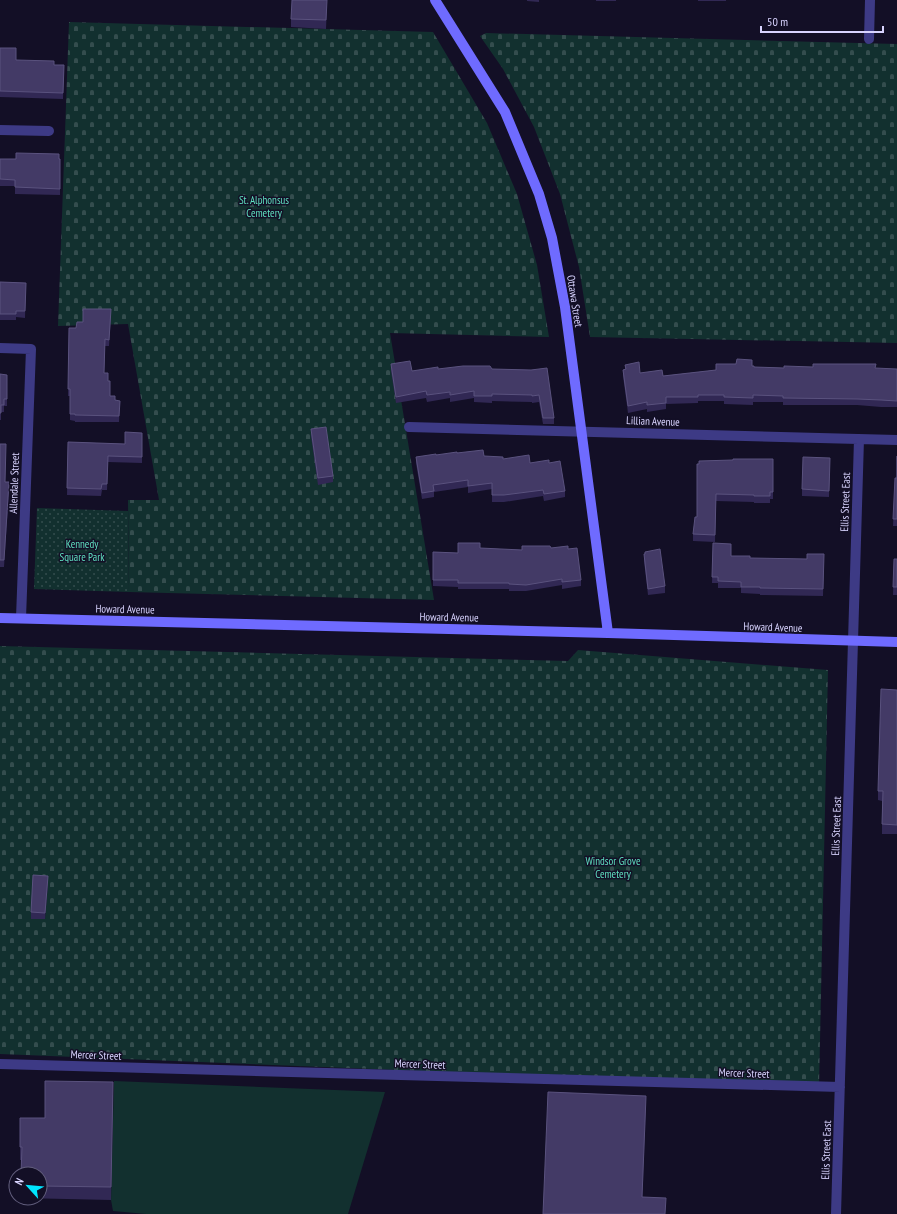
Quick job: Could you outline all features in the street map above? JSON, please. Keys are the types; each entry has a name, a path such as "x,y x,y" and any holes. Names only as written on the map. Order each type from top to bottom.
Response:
{"main road":[{"name":"Ottawa Street","path":"435,0 505,112 539,194 552,238 565,307 608,633"},
{"name":"Howard Avenue","path":"0,618 608,633 853,642 897,642"}],"street":[{"path":"869,39 870,0"},
{"path":"0,130 49,131"},
{"name":"Allendale Street","path":"0,348 31,349 21,618"},
{"name":"Lillian Avenue","path":"409,427 897,440"},
{"name":"Ellis Street East","path":"836,1214 859,439"},
{"name":"Mercer Street","path":"0,1064 840,1087"}],"green space":[{"name":"St. Alphonsus Cemetery","path":"69,22 433,32 487,123 517,194 537,265 549,337 390,333 434,600 129,592 128,500 159,500 128,324 58,326"},
{"path":"486,33 897,44 897,343 590,337 579,267 560,194 534,127 503,69 480,36"},
{"name":"Kennedy Square Park","path":"37,508 128,511 129,592 34,589"},
{"name":"Windsor Grove Cemetery","path":"0,646 568,661 578,650 828,670 819,1087 0,1054"},
{"path":"114,1081 385,1092 348,1214 146,1214 113,1211 111,1200"}],"building":[{"path":"292,0 327,0 326,20 291,19"},
{"path":"0,48 16,48 16,60 54,61 54,65 64,65 63,93 0,91"},
{"path":"16,153 59,154 60,189 15,187 15,180 0,179 0,159 16,159"},
{"path":"0,282 26,283 25,311 16,311 16,314 0,314"},
{"path":"83,309 111,309 109,340 105,339 104,373 108,373 108,381 110,381 110,396 115,396 115,400 120,401 119,416 70,414 70,389 68,389 69,328 76,328 77,322 83,322"},
{"path":"737,359 752,360 752,366 754,367 784,368 784,366 813,367 813,364 876,364 875,368 897,369 897,401 783,398 783,396 753,395 753,398 724,397 724,395 698,395 698,397 666,397 666,403 647,405 647,402 628,406 623,370 626,369 625,365 639,362 640,373 662,370 663,376 716,370 716,364 736,364"},
{"path":"410,361 412,371 438,367 438,369 463,366 490,366 492,369 531,370 547,368 554,418 543,418 539,395 492,394 492,396 474,396 474,391 450,395 450,392 427,395 426,391 396,397 391,364"},
{"path":"0,374 7,375 7,399 4,399 4,405 1,405 1,413 0,413"},
{"path":"326,427 333,476 318,478 311,429"},
{"path":"125,432 142,433 142,457 108,456 107,484 102,484 101,489 67,488 68,442 125,444"},
{"path":"0,444 6,444 5,482 9,482 4,560 0,560"},
{"path":"483,450 484,456 503,457 503,459 529,455 530,463 549,460 549,463 560,461 565,491 544,494 543,490 492,495 492,483 468,486 468,480 433,485 434,491 422,493 416,457"},
{"path":"803,457 830,458 829,491 802,489"},
{"path":"773,459 773,492 770,492 770,496 716,494 715,535 693,534 695,517 697,517 697,464 699,464 699,461"},
{"path":"895,478 897,478 897,519 893,519"},
{"path":"458,543 480,543 480,548 522,550 522,546 550,546 551,548 568,546 568,549 577,548 581,580 562,582 562,579 526,585 509,583 458,583 458,580 433,580 433,552 458,553"},
{"path":"713,543 731,544 731,556 750,556 750,558 807,559 807,554 824,554 823,589 741,587 741,582 718,581 718,577 712,577"},
{"path":"660,549 665,586 648,589 644,554 645,552"},
{"path":"894,559 897,559 897,587 893,587"},
{"path":"881,689 897,690 897,825 882,824 883,791 878,791"},
{"path":"33,875 48,876 45,913 31,912"},
{"path":"45,1081 113,1082 111,1187 48,1186 48,1166 21,1166 22,1147 20,1147 20,1118 45,1118"},
{"path":"548,1092 646,1096 642,1197 666,1198 665,1214 543,1214"}]}
